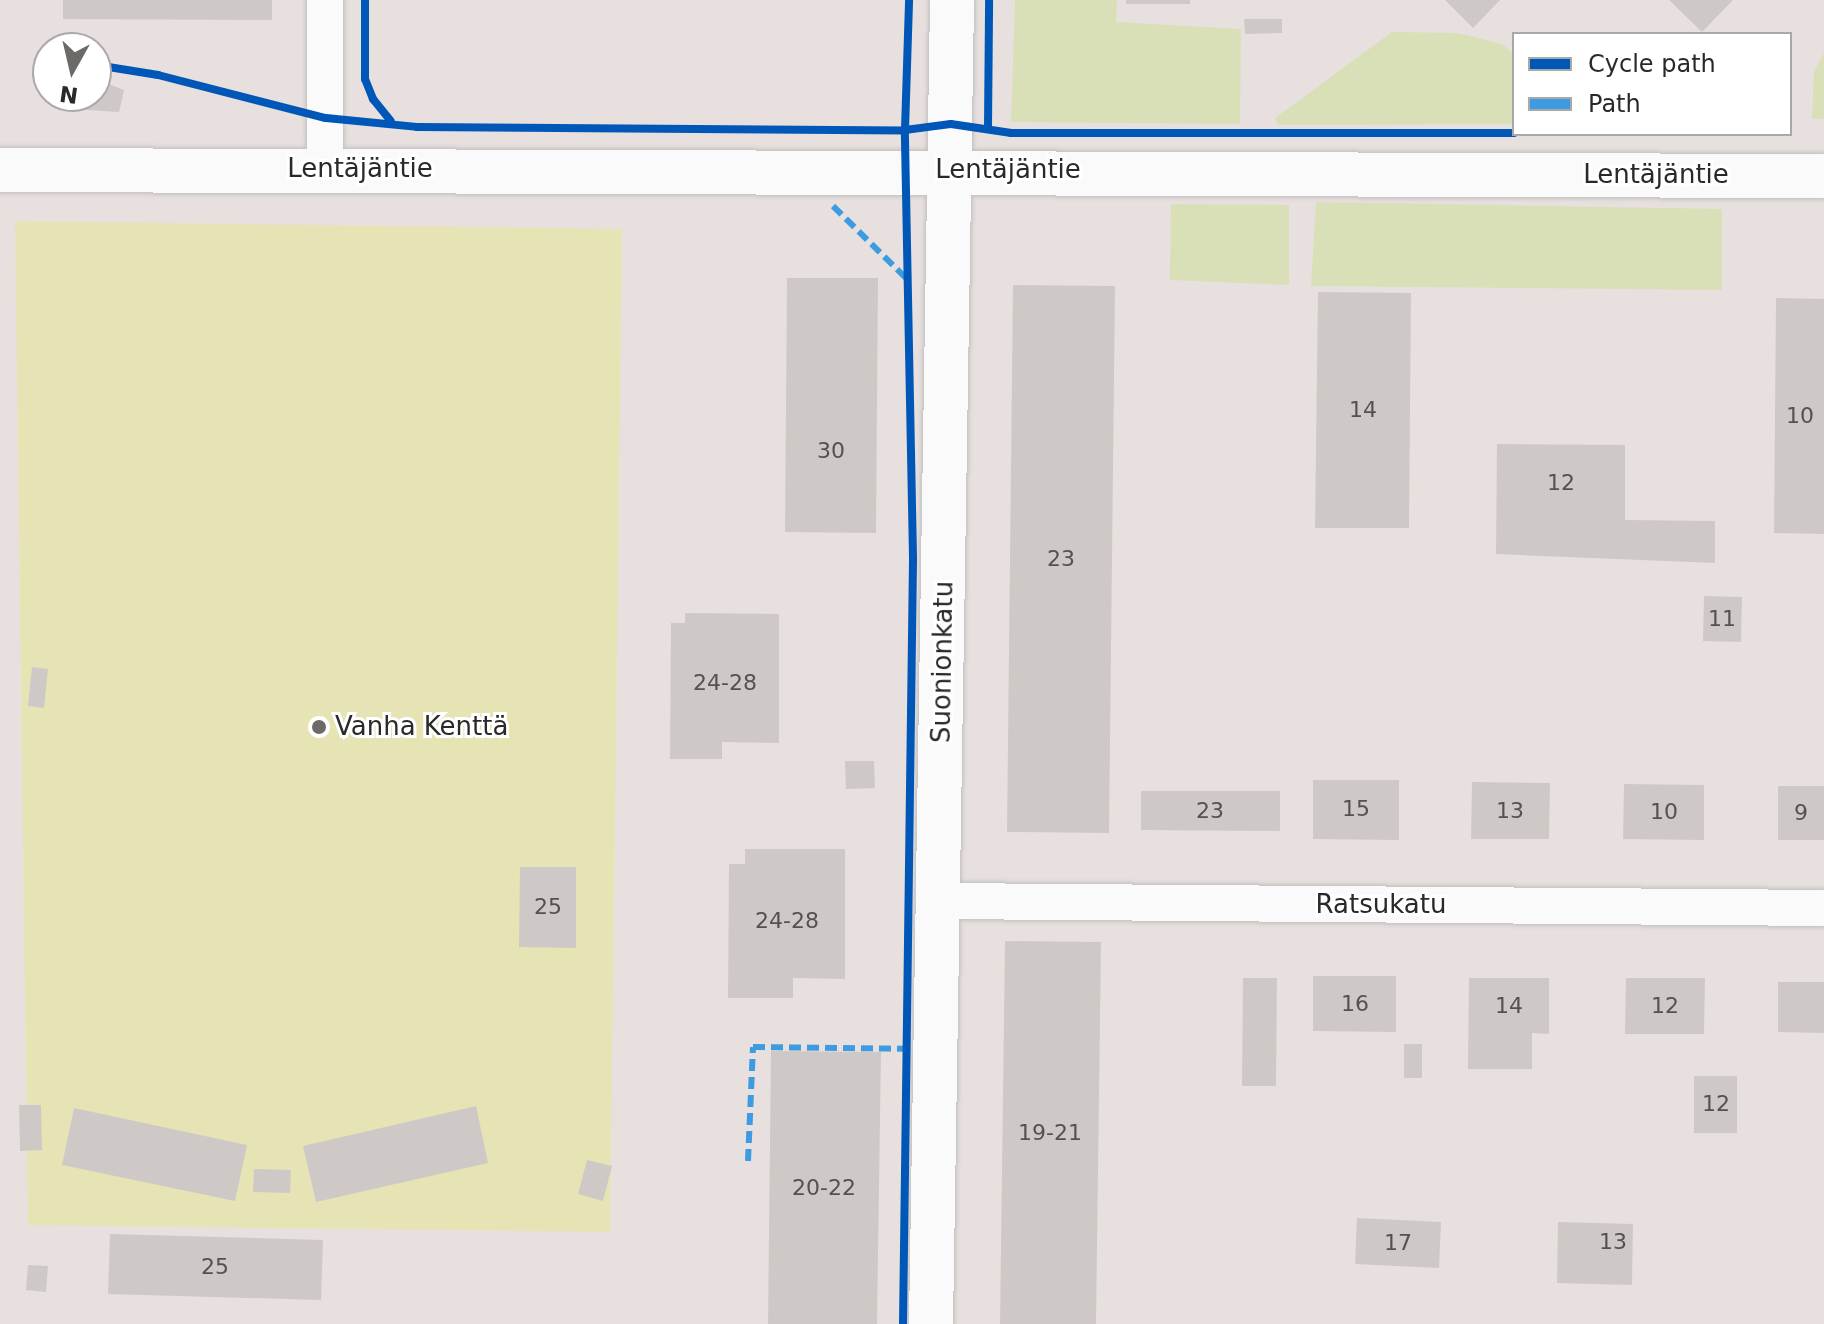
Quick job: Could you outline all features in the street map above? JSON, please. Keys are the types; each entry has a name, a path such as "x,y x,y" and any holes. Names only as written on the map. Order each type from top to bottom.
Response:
{"street":[{"path":"325,0 325,169"},
{"name":"Suonionkatu","path":"931,1324 952,0"},
{"name":"Lentäjäntie","path":"0,170 951,169 1824,176"},
{"name":"Ratsukatu","path":"939,901 1824,908"}],"green space":[{"path":"1015,0 1117,0 1116,22 1241,29 1240,124 1011,122"},
{"path":"1392,32 1458,33 1502,44 1512,52 1512,124 1278,125 1275,118"},
{"path":"1824,53 1824,119 1812,119 1814,72"},
{"path":"1316,202 1722,209 1722,290 1311,286"},
{"path":"1171,204 1289,205 1289,285 1170,280"}],"shaded area":[{"name":"Vanha Kenttä","path":"15,221 622,229 610,1232 28,1225"}],"building":[{"path":"63,0 272,0 272,20 63,19"},
{"path":"1126,0 1190,0 1190,4 1126,4"},
{"path":"1445,0 1500,0 1473,28"},
{"path":"1669,0 1733,0 1702,32"},
{"path":"1244,19 1282,19 1282,33 1245,34"},
{"path":"112,85 124,90 119,112 112,112"},
{"path":"787,278 878,278 876,533 785,532"},
{"path":"1013,285 1115,286 1109,833 1007,832"},
{"path":"1318,292 1411,293 1409,528 1315,528"},
{"path":"1776,298 1824,299 1824,534 1774,533"},
{"path":"1497,444 1625,445 1625,520 1715,521 1715,563 1496,554"},
{"path":"1704,596 1742,597 1741,642 1703,641"},
{"path":"685,613 779,614 779,743 722,742 722,759 670,759 671,623 685,623"},
{"path":"32,667 48,669 44,708 28,706"},
{"path":"845,761 874,761 875,788 846,789"},
{"path":"1313,780 1399,780 1399,840 1313,839"},
{"path":"1472,782 1550,783 1549,839 1471,839"},
{"path":"1624,784 1704,785 1704,840 1623,839"},
{"path":"1778,786 1824,786 1824,840 1778,840"},
{"path":"1141,791 1280,791 1280,831 1141,830"},
{"path":"745,849 845,849 845,979 793,978 793,998 728,998 729,864 745,864"},
{"path":"520,867 576,867 576,948 519,947"},
{"path":"1005,941 1101,942 1096,1324 1000,1324"},
{"path":"1313,976 1396,976 1396,1032 1313,1031"},
{"path":"1243,978 1277,978 1276,1086 1242,1086"},
{"path":"1469,978 1549,978 1549,1034 1532,1033 1532,1069 1468,1069"},
{"path":"1626,978 1705,978 1704,1034 1625,1034"},
{"path":"1778,982 1824,982 1824,1033 1778,1032"},
{"path":"1404,1044 1422,1044 1422,1078 1404,1078"},
{"path":"771,1051 881,1052 877,1324 768,1324"},
{"path":"1694,1076 1737,1076 1737,1133 1694,1133"},
{"path":"19,1105 41,1105 42,1150 20,1151"},
{"path":"476,1106 488,1163 316,1202 303,1146"},
{"path":"74,1108 247,1145 235,1201 62,1165"},
{"path":"587,1160 612,1166 603,1201 578,1194"},
{"path":"254,1169 291,1170 290,1193 253,1192"},
{"path":"1357,1218 1441,1222 1439,1268 1355,1264"},
{"path":"1558,1222 1633,1224 1632,1285 1557,1283"},
{"path":"110,1234 323,1240 321,1300 108,1294"},
{"path":"28,1265 48,1266 46,1292 26,1290"}],"marked path":[{"path":"833,206 907,279"},
{"path":"748,1161 753,1047 906,1049"}],"cycle path":[{"path":"365,0 365,79 373,99 391,121"},
{"path":"903,1324 913,557 905,130 909,0"},
{"path":"988,127 989,0"},
{"path":"112,68 158,75 326,118 417,127 905,130 951,124 1011,133 1512,133"}],"place":[{"name":"Vanha Kenttä","path":"319,727"}]}
